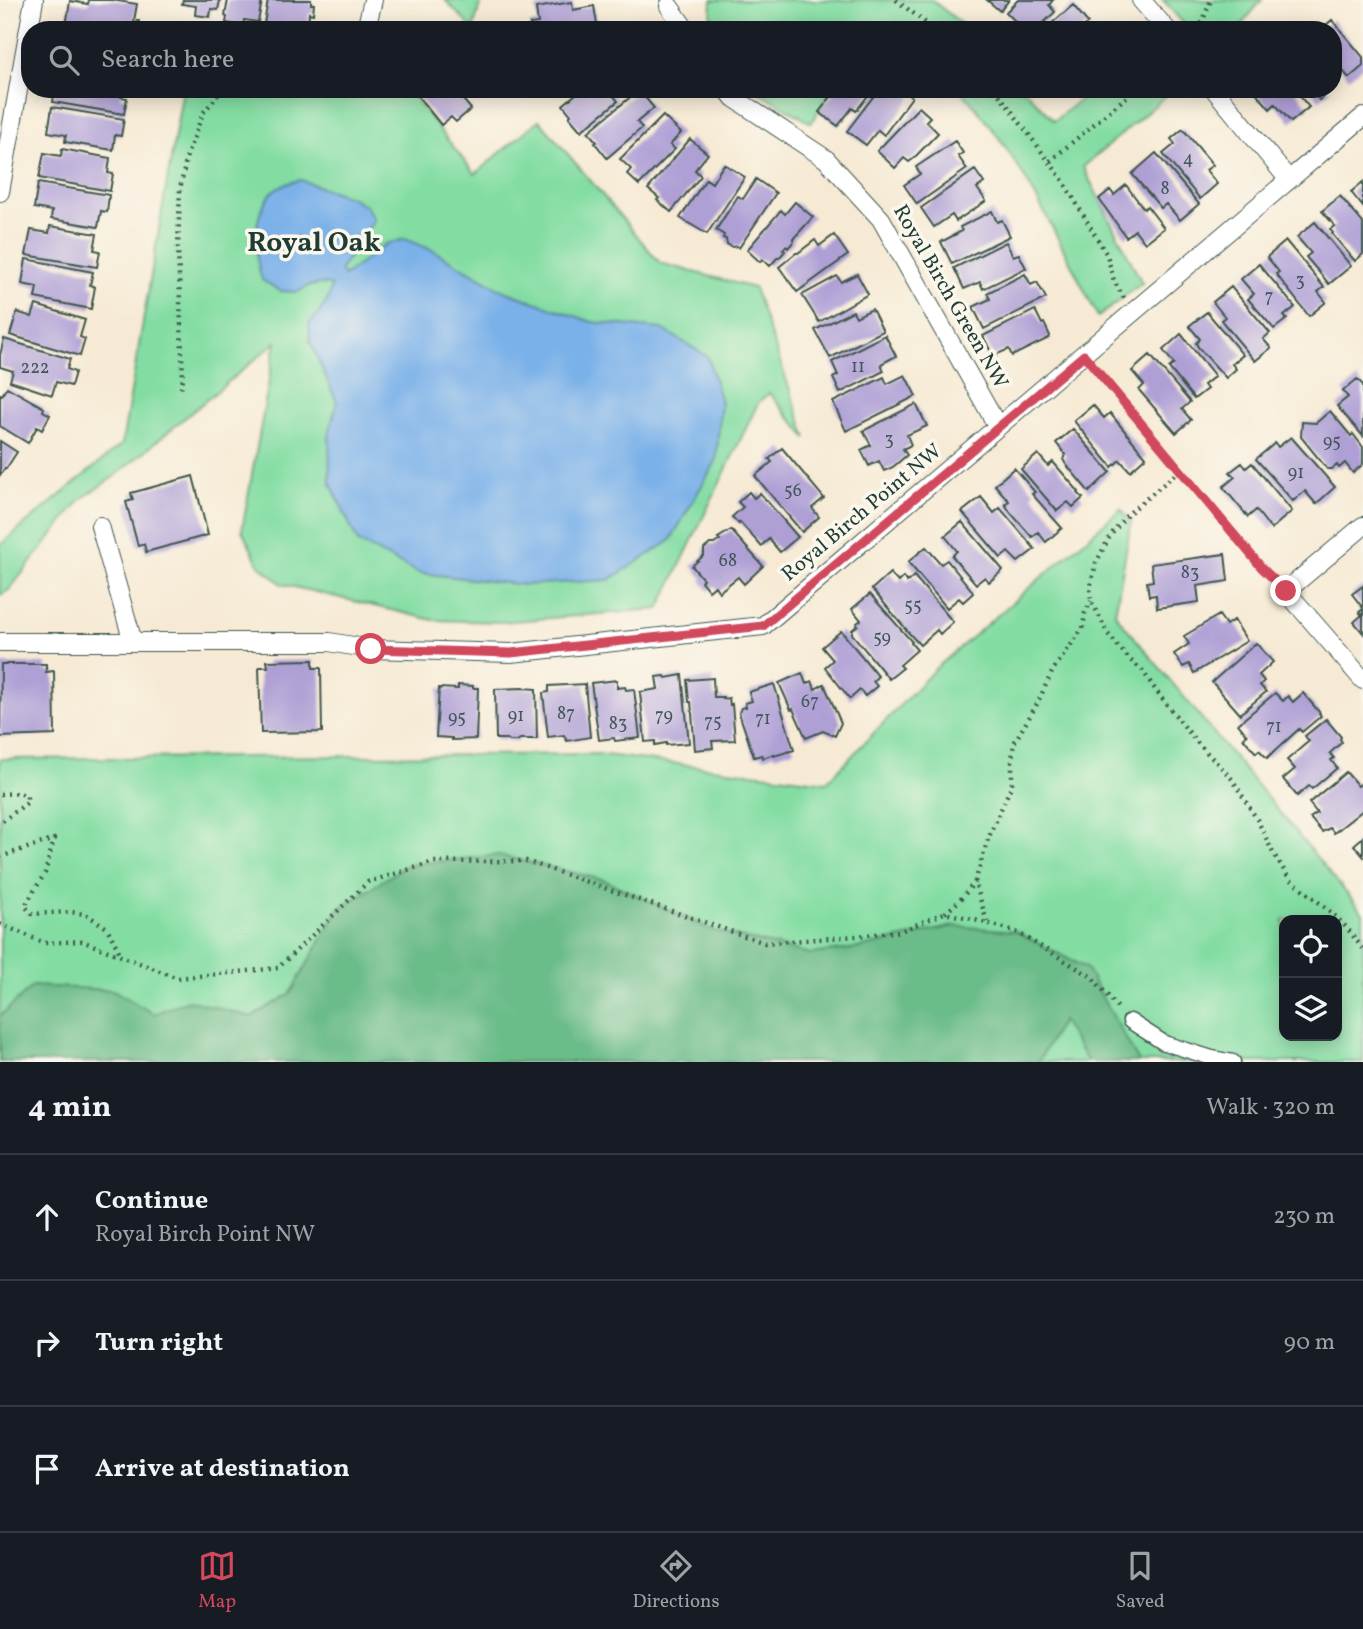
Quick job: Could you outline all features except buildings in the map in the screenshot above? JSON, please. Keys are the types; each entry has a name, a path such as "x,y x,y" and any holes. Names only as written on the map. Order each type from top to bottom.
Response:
{"street":[{"path":"30,21 34,0"},
{"path":"368,21 373,0"},
{"path":"1141,0 1159,21"},
{"path":"669,6 680,21"},
{"path":"0,192 21,73"},
{"name":"Royal Birch Green NW","path":"734,98 826,159 881,219 998,427"},
{"path":"1221,98 1289,180"},
{"name":"Royal Birch Point NW","path":"0,642 329,642 371,649 511,653 763,626 1363,117"},
{"path":"100,526 133,642"},
{"path":"1363,526 1286,591 1363,680"},
{"path":"1130,1021 1164,1043 1233,1062"}],"path":[{"path":"896,0 923,21"},
{"path":"1203,21 1211,0"},
{"path":"181,388 183,379 178,249 180,189 187,155 203,113 216,98"},
{"path":"1002,98 1050,161 1096,234 1107,255 1114,281 1134,313"},
{"path":"1050,161 1125,98"},
{"path":"1084,355 1262,568 1286,591"},
{"path":"1180,470 1127,515 1110,536 1096,563 1090,588 1091,600 1108,634 1142,670 1195,740 1232,779 1289,878 1340,921 1363,949"},
{"path":"0,924 45,943 82,941 178,978 278,968 368,883 434,862 526,862 765,943 901,931 944,913 959,901 975,882 988,839 1012,784 1014,743 1053,670 1083,628 1085,613 1091,600"},
{"path":"0,794 19,793 27,796 27,803 0,823"},
{"path":"0,857 54,839 45,873 25,906 33,914 86,914 107,928 121,955"},
{"path":"975,882 987,922"},
{"path":"944,913 1015,931 1092,977 1130,1021"}],"green space":[{"path":"445,0 482,0 475,21 465,21"},
{"path":"712,0 932,0 958,21 711,21"},
{"path":"1163,0 1262,0 1244,21 1181,21"},
{"path":"181,98 414,98 475,174 539,120 660,263 754,288 807,438 769,393 758,403 659,609 502,622 433,620 282,584 259,565 242,530 276,342 115,476 81,499 9,590 0,595 0,545 122,444"},
{"path":"769,98 826,98 811,123"},
{"path":"967,98 1032,98 1054,121 1082,98 1164,98 1083,167 1142,283 1098,317 1036,198 981,114"},
{"path":"1121,509 1131,522 1115,614 1363,913 1363,1062 0,1062 0,759 597,754 827,782 935,669"},
{"path":"498,855 604,880 714,931 811,954 858,948 954,926 1015,931 1086,968 1139,1062 1088,1062 1062,1021 1038,1062 0,1062 0,1016 33,986 113,990 154,1014 188,1000 251,1017 290,994 339,909 407,865"}],"water":[{"path":"300,180 352,198 366,206 374,220 340,270 344,276 386,244 405,239 432,250 504,291 592,322 662,329 708,357 721,402 716,461 670,541 609,580 524,585 419,573 358,542 330,482 329,434 337,402 310,341 309,324 327,301 331,285 308,286 298,292 281,291 262,280 257,257 258,221 267,199 277,188"}],"district":[{"name":"Royal Oak","path":"314,243"}],"route":[{"path":"371,649 511,653 763,626 1084,355 1262,568 1286,591"}]}
